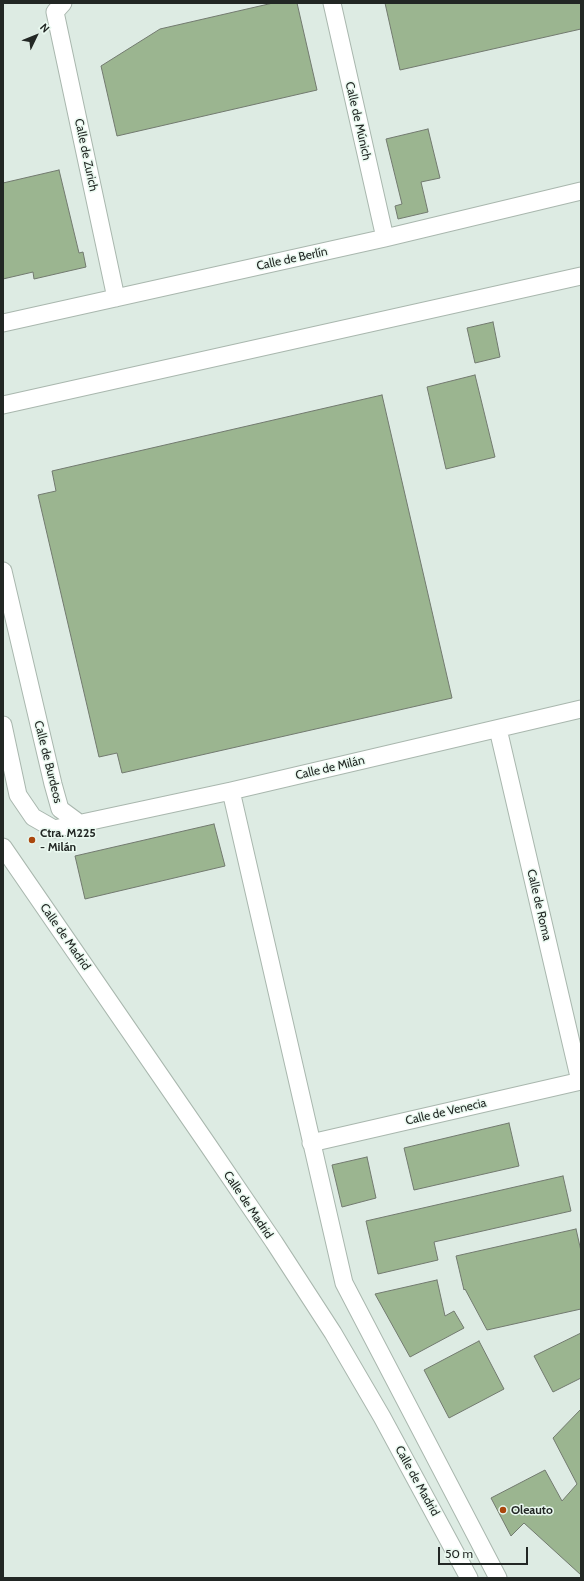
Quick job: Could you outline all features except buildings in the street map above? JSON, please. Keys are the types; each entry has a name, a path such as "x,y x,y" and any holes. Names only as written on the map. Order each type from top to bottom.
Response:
{"street":[{"name":"Calle de Múnich","path":"332,3 385,238"},
{"name":"Calle de Zurich","path":"59,7 116,298"},
{"name":"Calle de Berlín","path":"3,323 385,238 581,191"},
{"path":"3,405 581,276"},
{"name":"Calle de Burdeos","path":"3,571 52,784 60,809 79,823"},
{"name":"Calle de Milán","path":"79,823 231,791 581,709"},
{"path":"3,725 18,795 33,817 54,829 79,823"},
{"name":"Calle de Roma","path":"498,729 580,1081"},
{"path":"231,791 344,1283 498,1578"},
{"name":"Calle de Madrid","path":"3,847 274,1242 333,1333 385,1424 469,1578"},
{"name":"Calle de Venecia","path":"311,1143 580,1081"}],"place":[{"name":"Ctra. M225 - Milán","path":"32,840"},
{"name":"Oleauto","path":"503,1510"}]}
